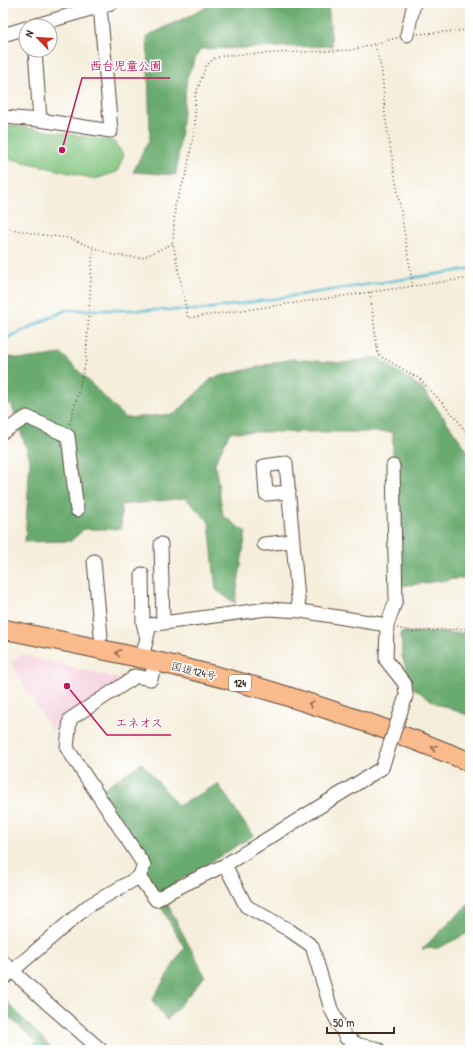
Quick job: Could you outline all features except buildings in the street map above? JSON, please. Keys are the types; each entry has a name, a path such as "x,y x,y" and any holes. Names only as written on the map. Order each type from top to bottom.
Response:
{"highway":[{"name":"国道124号","path":"3,616 100,636 332,711 415,740 470,762"},
{"name":"国道124号","path":"3,629 215,662 337,699 414,726 470,748"}],"street":[{"path":"407,35 414,3"},
{"path":"4,119 40,120 111,131 106,5 58,19"},
{"path":"3,35 18,30"},
{"path":"36,58 40,120"},
{"path":"3,432 27,416 68,436 77,510"},
{"path":"138,877 156,900 171,891 225,865 382,768 406,696 405,684 386,660 387,625 396,600 393,466"},
{"path":"289,492 299,610"},
{"path":"264,544 293,542"},
{"path":"161,544 163,623"},
{"path":"94,561 100,636"},
{"path":"101,1050 6,970 88,906 138,877 144,864 67,748 70,719 132,679 134,676 150,679 144,623 142,574"},
{"path":"147,651 150,625 267,609 299,610 387,625"},
{"path":"225,865 246,906 288,930 312,946 331,1009 346,1038 359,1046 376,1048 379,1050"}],"path":[{"path":"470,30 407,35 375,45 352,50 228,55 215,58 206,66 195,96 195,126 187,171 175,206 173,243 188,318 470,278"},
{"path":"375,45 382,70 385,115 413,286"},
{"path":"3,227 35,234 69,238 114,255 142,258 173,243"},
{"path":"68,436 86,360 93,247"},
{"path":"370,292 378,355 420,380 456,418 470,438"},
{"path":"387,625 414,632 470,628"}],"shaded area":[{"path":"23,655 127,681 51,730 11,663"}],"green space":[{"path":"205,3 328,3 332,46 200,49 187,77 176,175 133,172 150,138 147,36 206,8"},
{"path":"9,125 113,141 124,155 117,172 95,179 3,157 3,144"},
{"path":"62,354 125,418 175,414 212,378 291,359 343,363 377,357 423,389 470,454 470,577 401,586 393,466 393,432 230,432 215,463 223,516 246,532 235,603 216,590 209,522 185,498 121,505 121,529 84,529 71,541 25,542 30,459 11,403 3,408 3,356 23,359"},
{"path":"401,632 470,633 470,716 437,704 412,687 402,656"},
{"path":"142,763 178,806 218,784 253,836 161,892 205,976 167,1020 152,1000 184,947 149,886 147,871 102,789"},
{"path":"470,903 470,932 438,948 422,949"},
{"path":"3,998 53,1050 30,1050 36,1041 3,1012"}],"waterway":[{"path":"3,338 7,338 66,310 200,310 470,269"}],"place":[{"name":"西台児童公園","path":"62,150"},
{"name":"エネオス","path":"67,686"}]}
